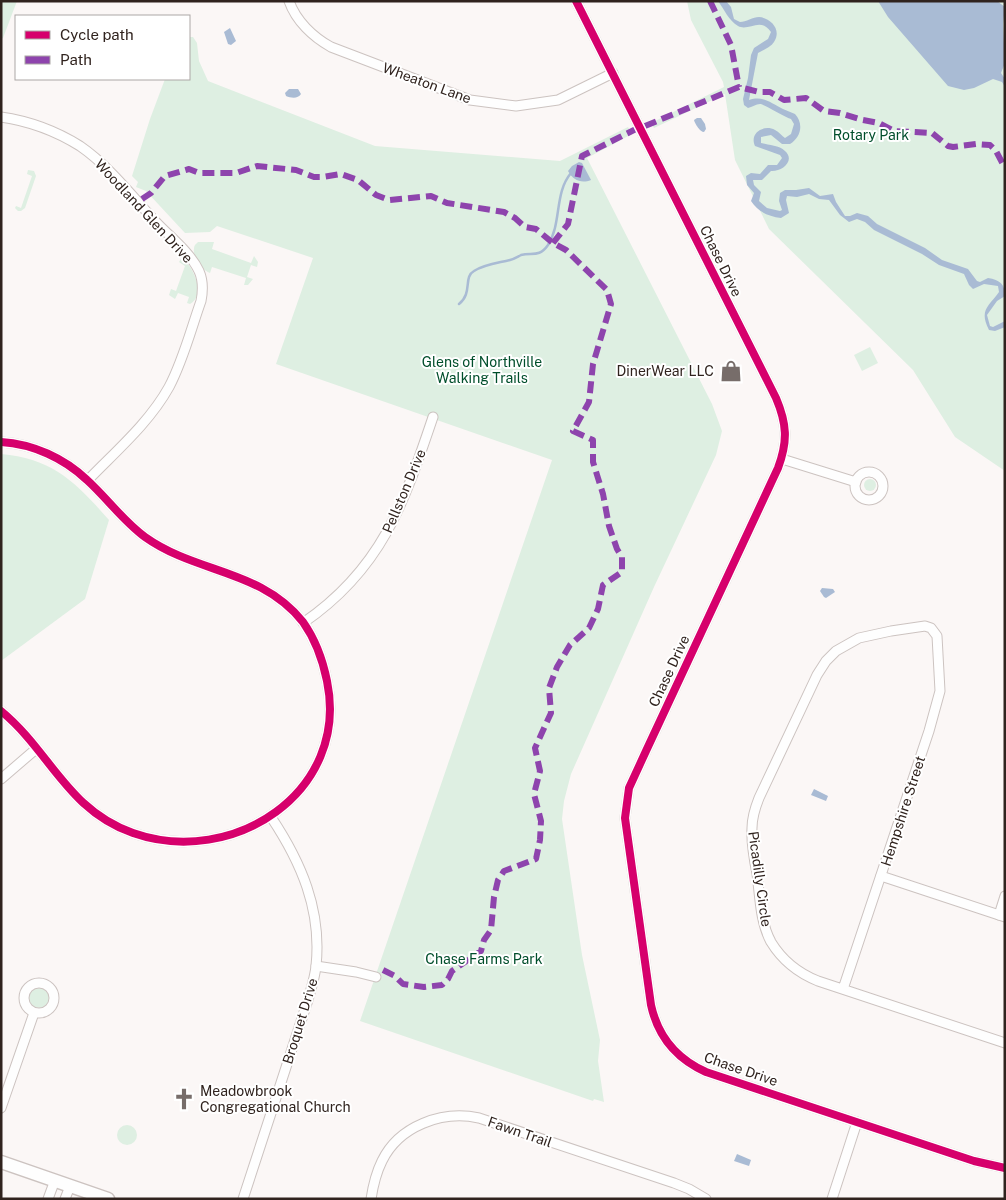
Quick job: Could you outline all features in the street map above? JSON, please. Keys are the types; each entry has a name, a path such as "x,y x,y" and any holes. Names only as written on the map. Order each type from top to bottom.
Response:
{"street":[{"name":"Wheaton Lane","path":"289,1 308,30 331,47 470,100 516,106 545,103 570,95 613,73"},
{"name":"Chase Drive","path":"576,1 776,398 785,426 782,458 629,788 626,805 626,834 651,1005 657,1026 667,1043 678,1054 690,1064 706,1072 974,1161 1005,1168"},
{"name":"Woodland Glen Drive","path":"1,117 45,128 69,140 94,157 192,260 200,273 202,289 200,301 175,374 155,409 88,480"},
{"name":"Pellston Drive","path":"303,622 353,580 381,543 391,527 412,478 433,417"},
{"path":"1,442 21,445 45,452 68,465 88,480 130,525 156,545 182,558 240,577 265,589 280,600 303,622 317,648 327,676 331,702 325,744 310,774 292,798 271,817 237,834 207,840 174,842 135,834 108,822 88,808 70,790 17,726 1,711"},
{"path":"782,458 856,482"},
{"name":"Picadilly Circle","path":"933,630 928,627 919,626 870,634 850,641 830,656 817,675 759,798 754,813 752,839 763,918 772,942 788,963 802,973 818,981 1005,1043"},
{"name":"Hempshire Street","path":"843,989 929,731 940,691 938,636 933,630"},
{"path":"1,779 36,748"},
{"name":"Broquet Drive","path":"243,1199 308,1000 316,966 315,925 311,900 305,880 293,852 271,817"},
{"path":"881,876 1002,916 1005,896"},
{"path":"316,966 376,977"},
{"path":"1,1108 34,1013"},
{"name":"Fawn Trail","path":"371,1199 382,1160 400,1138 429,1121 440,1117 459,1116 479,1118 674,1183 706,1199"},
{"path":"832,1199 857,1122"},
{"path":"1,1162 108,1199"},
{"path":"48,1199 55,1180"},
{"path":"65,1199 70,1186"}],"green space":[{"path":"1,1 17,1 1,39"},
{"name":"Rotary Park","path":"687,1 1005,1 1005,471 955,437 913,370 769,229 735,160 725,94 654,128 651,123 724,87 691,20"},
{"name":"Chase Farms Park","path":"190,37 193,37 197,43 199,61 208,81 375,146 560,161 628,127 632,134 587,158 712,404 722,431 716,455 654,587 571,774 564,801 562,819 582,955 600,1040 598,1061 604,1102 594,1099 593,1101 360,1021 552,460 276,364 313,258 217,226 210,232 185,233 146,191 136,187 138,182 132,176 165,80 190,80"},
{"path":"28,170 34,171 36,176 25,208 18,211 15,208 16,206 21,208 32,176 27,174"},
{"path":"198,242 214,242 212,249 251,263 254,256 258,262 257,267 251,265 247,277 253,279 248,285 244,285 246,278 212,267 210,273 207,272 199,263 194,252 194,246"},
{"path":"181,259 185,260 188,264 197,282 197,295 190,304 187,303 189,297 178,293 175,299 169,295 171,289 176,291 185,266 179,262"},
{"path":"870,347 878,363 862,371 854,355"},
{"path":"1,454 35,461 50,467 74,484 109,520 85,599 1,661"},
{"path":"870,479 876,485 870,491 864,485"},
{"path":"39,988 46,991 49,998 46,1005 39,1008 32,1005 29,998 32,991"},
{"path":"123,1125 131,1125 137,1131 137,1139 131,1145 123,1145 117,1139 117,1131"}],"water":[{"path":"718,1 726,1 731,7 734,19 740,22 759,17 768,20 774,25 777,33 774,42 758,53 749,100 759,98 767,100 795,114 800,122 799,134 790,144 782,144 771,135 761,137 761,143 783,149 789,158 783,168 771,171 762,180 753,180 754,185 761,192 759,201 767,208 780,211 782,210 779,201 780,193 785,190 809,188 820,196 833,194 845,216 857,213 868,216 877,224 925,248 942,260 968,269 977,281 980,282 988,278 999,281 1004,288 1005,296 997,301 987,315 990,326 993,327 1005,321 1005,327 995,331 989,330 985,318 988,305 999,292 998,286 984,284 973,289 964,274 939,265 922,254 874,230 865,222 857,219 849,222 840,215 829,200 819,199 809,194 797,197 787,196 789,213 781,218 764,213 754,205 751,201 754,193 747,185 746,176 751,173 760,174 768,165 777,165 782,158 780,155 755,146 754,137 762,129 771,128 785,138 791,134 794,124 791,119 760,104 748,108 744,105 743,99 751,55 754,48 768,39 771,32 763,25 738,26 729,18"},
{"path":"878,1 997,1 1005,7 1003,24 1005,63 1001,73 1005,79 1005,87 1002,82 993,79 974,88 964,90 948,86 888,17"},
{"path":"230,28 236,41 231,45 228,44 224,32"},
{"path":"289,89 298,89 301,94 294,98 286,96 285,93"},
{"path":"701,118 705,124 706,129 704,132 695,124 694,120"},
{"path":"579,162 582,163 591,180 581,181 575,179 568,171"},
{"path":"822,588 833,589 835,592 826,598 820,591"},
{"path":"814,789 828,796 826,801 811,795"},
{"path":"737,1154 751,1160 749,1166 734,1161"}],"waterway":[{"path":"459,304 466,295 469,277 474,271 487,265 511,260 521,255 542,252 545,249 555,227 562,190 571,173"}],"marked path":[{"path":"710,1 731,45 739,87"},
{"path":"645,126 739,87 759,92 770,92 784,100 806,98 824,111 879,123 894,131 932,133 948,146 990,145 996,151 1005,168"},
{"path":"553,243 568,224 582,156 636,129"},
{"path":"142,199 151,193 165,176 189,169 199,173 236,173 257,166 296,170 314,177 341,174 358,180 376,195 389,200 431,196 447,203 504,212 515,218 525,227 536,229 553,243 566,250 607,290 611,304 593,364 589,402 573,431 593,440 593,462 603,494 609,526 617,549 622,557 622,572 603,585 598,609 589,628 570,645 557,667 549,688 551,713 535,748 540,771 534,794 541,821 536,859 504,871 498,880 494,897 491,930 484,940 481,951 452,971 442,985 424,987 403,984 395,976 381,969"}],"cycle path":[{"path":"576,1 776,398 785,433 785,441 778,468 629,788 625,818 654,1017 670,1046 686,1061 706,1072 974,1161 1005,1168"},
{"path":"1,442 36,449 58,459 87,480 129,524 145,537 165,549 248,582 268,592 286,605 303,622 318,650 327,681 329,721 320,756 302,787 276,812 244,830 209,840 171,841 133,833 110,823 91,810 75,795 18,727 1,711"}],"place":[{"name":"DinerWear LLC","path":"731,371"},
{"name":"Meadowbrook Congregational Church","path":"184,1099"}],"park label":[{"name":"Glens of Northville Walking Trails","path":"482,370"}]}
